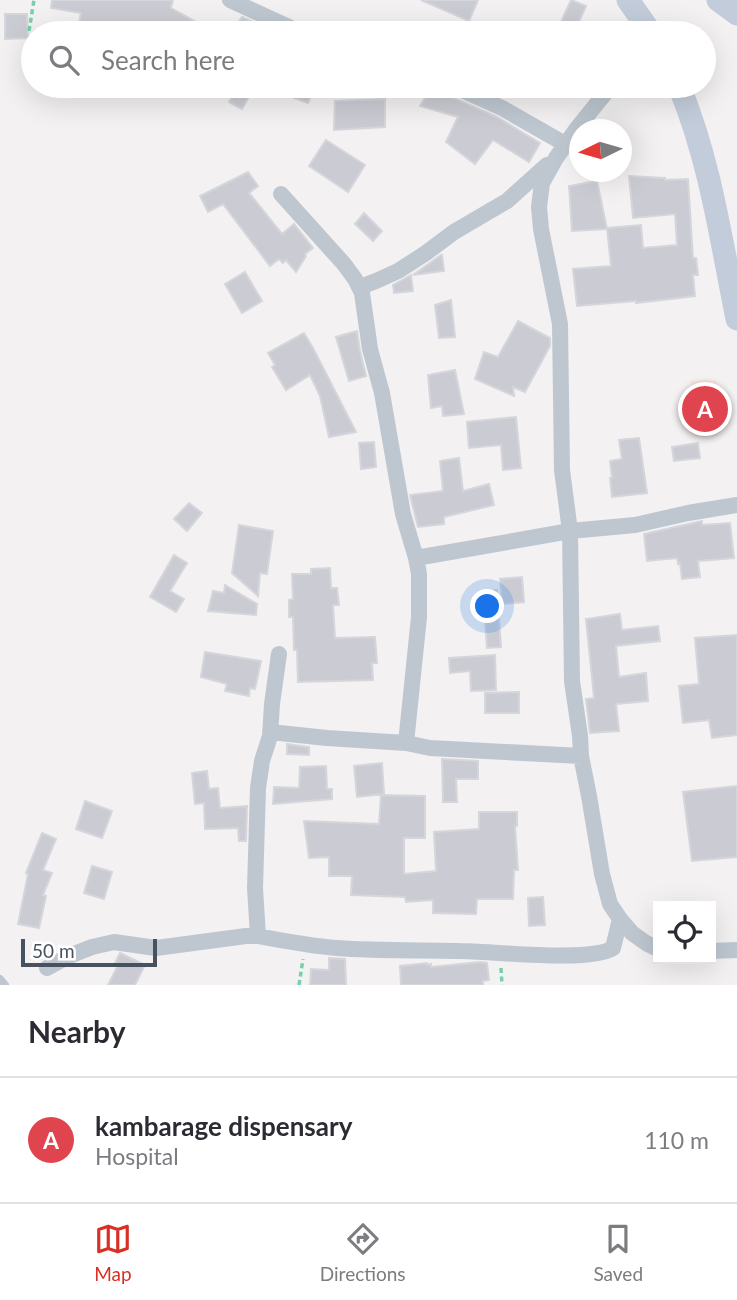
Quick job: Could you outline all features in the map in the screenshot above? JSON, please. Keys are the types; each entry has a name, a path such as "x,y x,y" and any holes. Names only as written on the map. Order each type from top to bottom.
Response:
{"street":[{"path":"230,0 276,21"},
{"path":"628,0 642,21"},
{"path":"718,0 737,14"},
{"path":"480,98 502,108 561,151"},
{"path":"602,98 561,151 542,183 539,207 560,324 562,470 570,531 572,681 581,756 610,904 632,933 653,946"},
{"path":"684,98 712,191 737,318"},
{"path":"360,287 398,271 454,232 507,201 561,151"},
{"path":"281,194 331,249 362,293 369,349 383,393 403,514 419,574 419,617 406,743"},
{"path":"416,558 570,531 635,524 737,505"},
{"path":"258,936 255,888 257,805 260,769 270,732 279,654"},
{"path":"270,732 406,743 430,748 581,756"},
{"path":"47,968 92,947 114,942 156,948 246,936 363,950 483,951 554,956 603,953 613,948 620,919"},
{"path":"716,951 737,950"}],"lane":[{"path":"0,979 5,985"}],"path":[{"path":"31,21 34,0"},
{"path":"299,985 306,944"}],"shaded area":[{"path":"716,380 718,436 693,437 691,381"}],"building":[{"path":"52,0 173,0 171,8 194,21 79,21 81,13 51,8"},
{"path":"421,0 478,0 469,21"},
{"path":"571,0 586,6 579,21 561,21"},
{"path":"5,14 27,14 27,21 21,21 21,38 5,39"},
{"path":"231,98 248,98 242,109 229,102"},
{"path":"294,98 310,98 308,103"},
{"path":"425,98 454,98 497,117 540,143 529,162 493,140 475,164 446,142 458,117 420,106"},
{"path":"385,99 385,127 334,130 335,101"},
{"path":"326,140 365,165 348,192 309,166"},
{"path":"248,172 258,186 249,193 282,234 294,224 313,248 305,254 296,272 286,260 283,263 279,259 270,266 223,204 208,212 200,196"},
{"path":"632,176 665,180 688,179 693,258 696,258 698,275 693,275 695,296 577,306 573,269 611,266 607,228 641,225 643,248 677,245 675,214 633,218 630,182 632,182"},
{"path":"597,182 607,229 572,231 569,186"},
{"path":"364,213 382,231 373,241 355,224"},
{"path":"441,255 444,271 413,275"},
{"path":"245,272 262,301 242,313 225,284"},
{"path":"411,275 413,291 394,293 393,285"},
{"path":"451,300 455,337 439,338 435,305"},
{"path":"518,321 550,338 550,346 525,392 513,387 514,396 475,379 484,352 498,357"},
{"path":"357,331 366,376 349,381 336,337"},
{"path":"304,333 356,432 329,437 320,396 310,375 286,390 272,367 275,365 268,353"},
{"path":"455,370 464,414 443,416 442,406 431,408 428,375"},
{"path":"516,417 521,468 503,470 501,445 469,448 467,422"},
{"path":"639,438 647,493 612,497 610,461 622,459 619,440"},
{"path":"374,442 376,467 361,469 359,443"},
{"path":"698,443 700,458 674,461 672,447"},
{"path":"459,458 463,491 489,484 494,505 444,517 444,524 418,527 410,495 443,491 440,461"},
{"path":"189,503 202,513 187,531 174,519"},
{"path":"702,521 702,525 730,523 734,558 698,561 700,577 682,579 677,558 647,561 644,534"},
{"path":"239,525 273,531 267,574 260,573 258,596 232,573"},
{"path":"174,555 187,563 170,591 184,599 176,612 150,597"},
{"path":"330,568 331,588 337,588 339,605 333,605 335,638 375,637 377,663 372,663 373,680 298,682 293,617 289,617 289,600 293,599 292,574 311,574 311,569"},
{"path":"522,577 524,602 502,604 500,579"},
{"path":"225,585 257,604 256,615 208,611 213,591 224,593"},
{"path":"497,590 501,647 487,648 483,592"},
{"path":"620,614 622,630 658,626 660,641 616,646 619,677 646,673 648,701 616,704 619,731 590,733 586,699 594,698 586,619"},
{"path":"737,635 737,735 712,738 709,720 683,723 679,686 699,684 695,638"},
{"path":"205,652 261,661 255,689 250,688 249,696 225,691 227,684 201,677"},
{"path":"495,655 496,690 471,691 470,671 450,673 449,658"},
{"path":"519,692 519,713 485,713 485,693"},
{"path":"287,744 309,747 309,755 287,754"},
{"path":"442,759 478,761 478,779 456,779 457,802 443,802"},
{"path":"382,763 384,794 357,797 354,766"},
{"path":"326,766 327,789 332,789 332,799 273,804 274,787 299,788 300,767"},
{"path":"207,771 209,789 218,788 220,808 247,806 246,841 239,841 238,828 205,829 204,803 195,804 192,773"},
{"path":"737,786 737,857 692,861 683,792"},
{"path":"381,795 425,796 425,838 404,838 404,874 436,871 434,832 479,829 479,812 517,812 515,826 518,870 514,870 513,899 477,899 476,914 433,913 433,900 406,902 405,897 351,895 352,876 329,876 329,857 309,858 304,821 379,824"},
{"path":"85,801 112,811 102,838 76,829"},
{"path":"42,833 56,839 43,870 52,873 43,895 46,896 39,928 18,924 28,874 26,873"},
{"path":"92,866 112,872 104,899 84,893"},
{"path":"543,897 545,925 529,926 528,898"},
{"path":"120,953 145,965 135,985 108,985 117,967 114,965"},
{"path":"329,958 345,959 346,985 310,985 311,969 329,970"},
{"path":"427,963 431,964 431,967 487,963 489,980 483,981 483,985 401,985 400,966"}],"place":[{"name":"kambarage dispensary","path":"705,409"}]}
